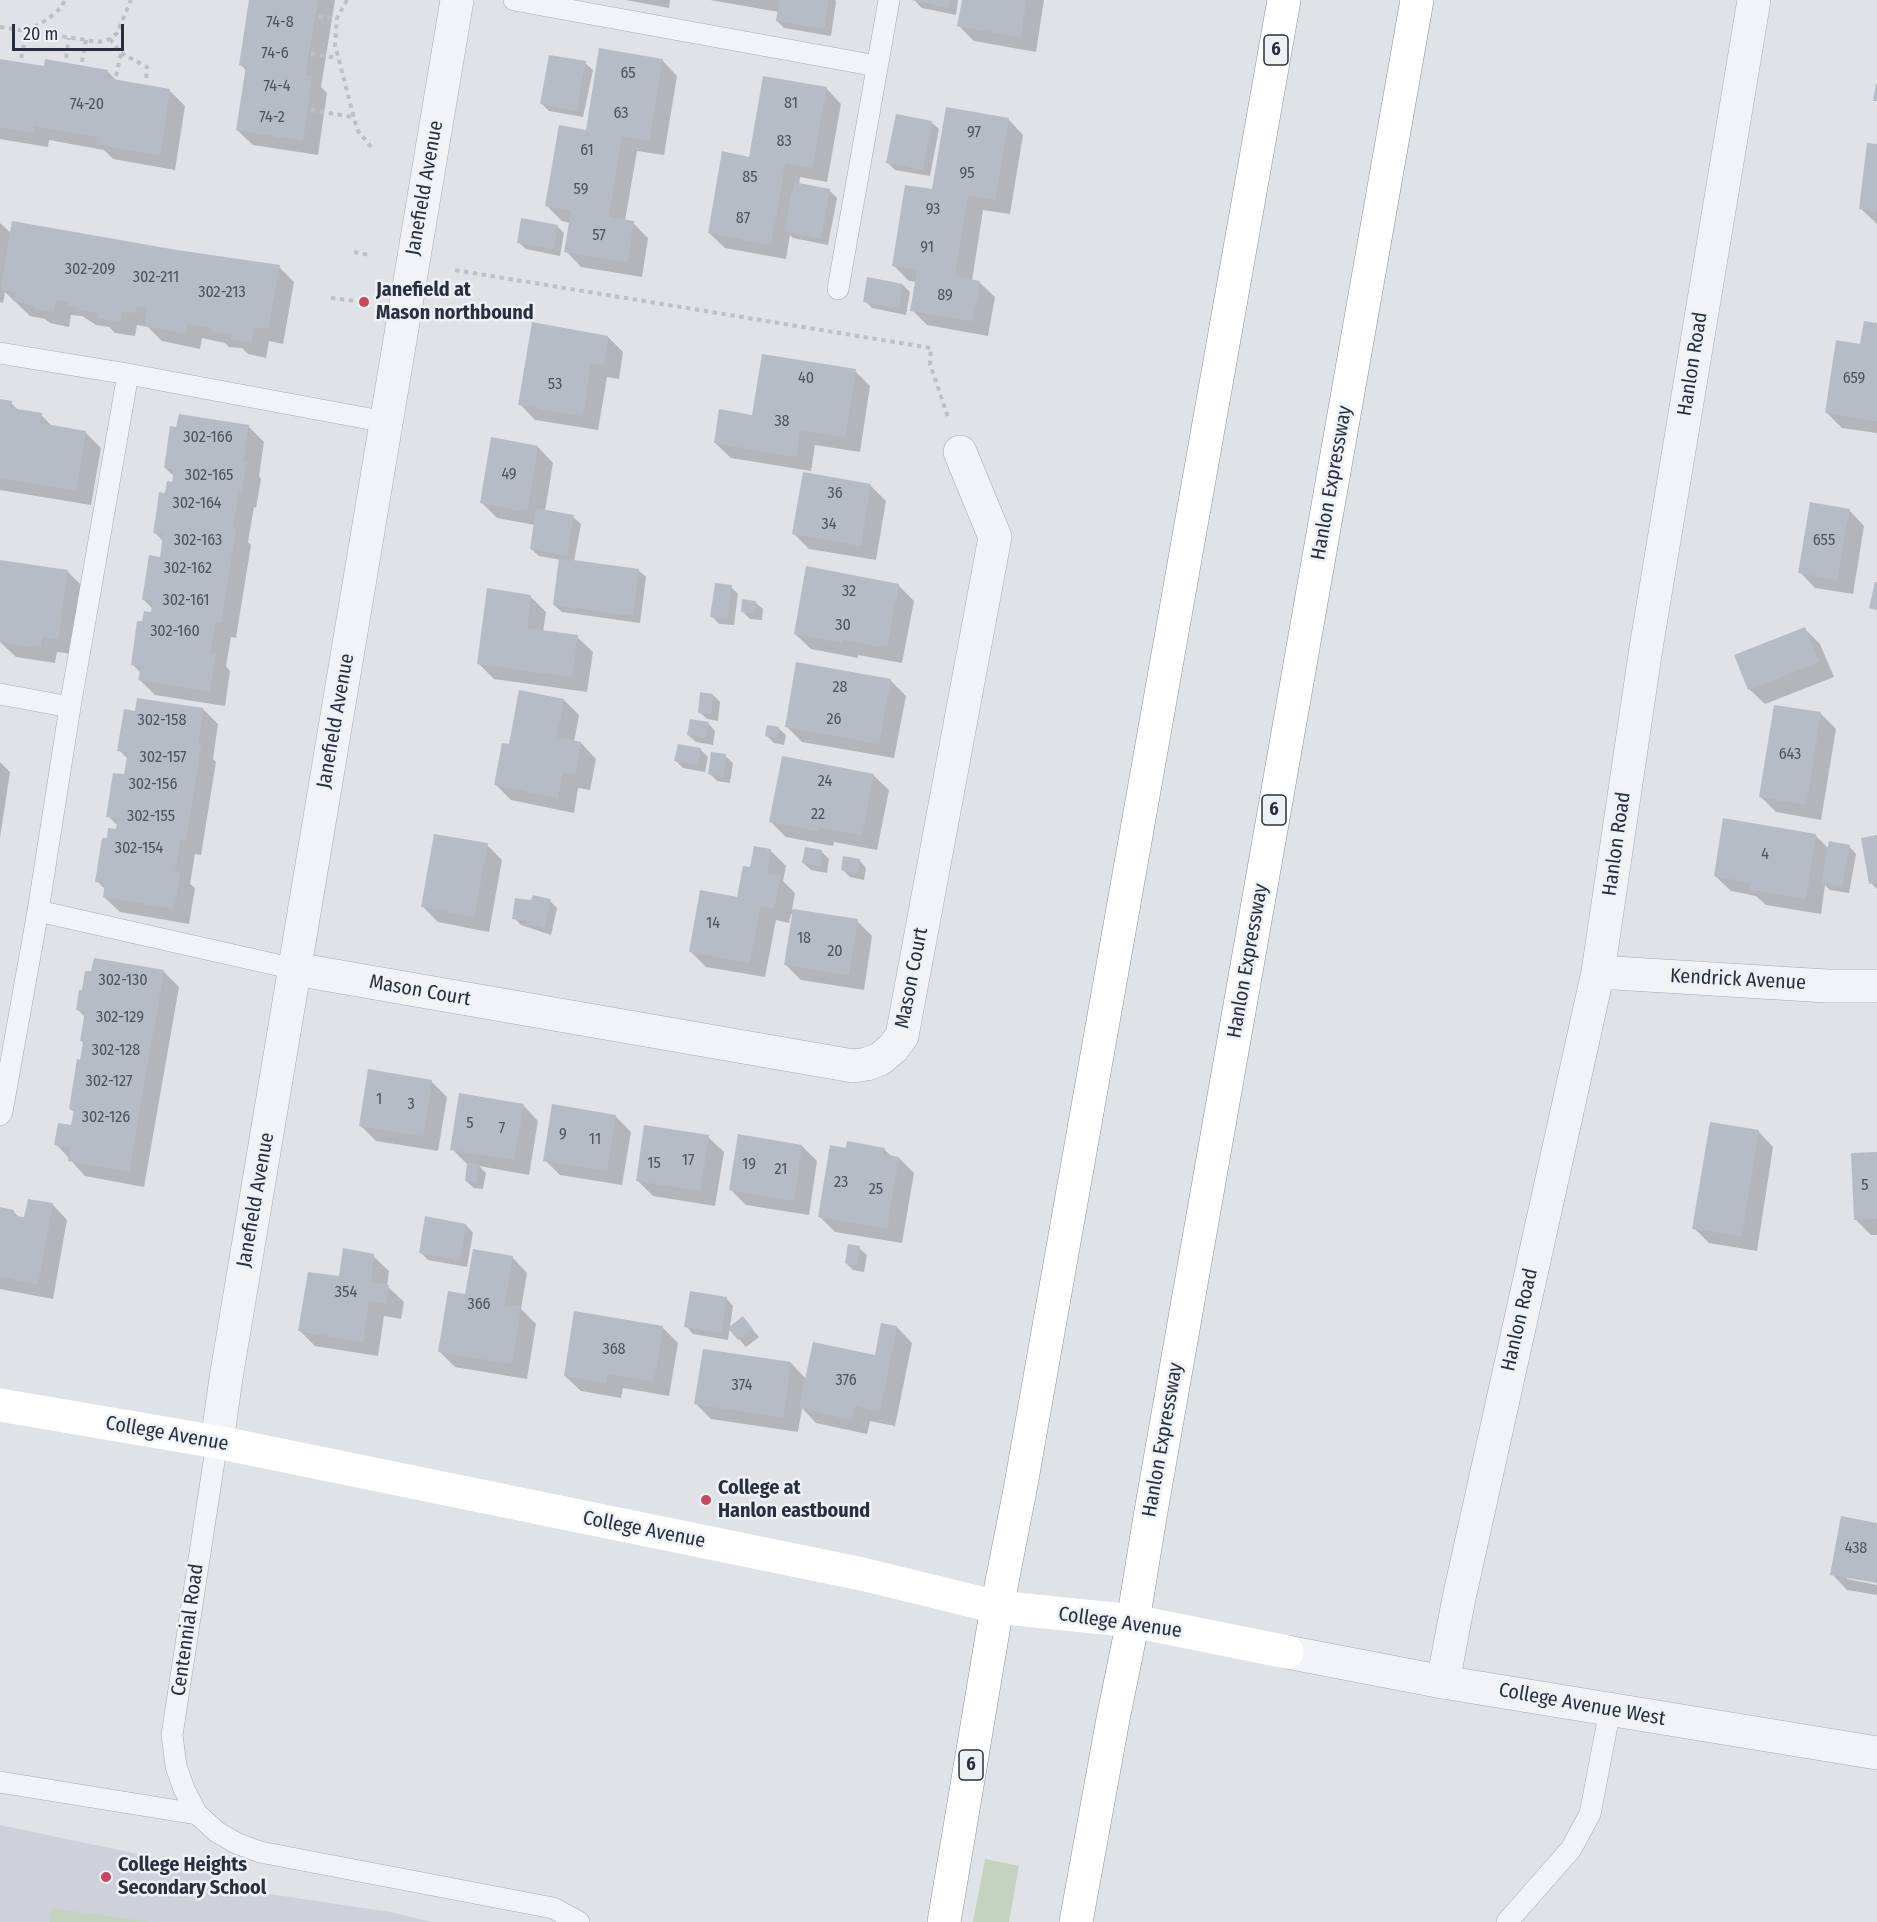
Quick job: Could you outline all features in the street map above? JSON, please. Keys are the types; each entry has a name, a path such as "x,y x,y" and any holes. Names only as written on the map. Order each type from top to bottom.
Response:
{"main road":[{"name":"6","path":"944,1922 997,1607 1022,1479 1284,0"},
{"name":"Hanlon Expressway","path":"1076,1922 1133,1621 1417,0"},
{"name":"College Avenue","path":"0,1405 217,1442 862,1574 997,1607 1133,1621 1287,1652"}],"street":[{"name":"Janefield Avenue","path":"217,1442 457,0"},
{"name":"Hanlon Road","path":"1443,1682 1459,1598 1598,972 1646,648 1754,0"},
{"name":"Mason Court","path":"295,969 853,1066 880,1059 902,1036 995,537 960,452"},
{"name":"Kendrick Avenue","path":"1598,972 1827,986 1877,986"},
{"name":"College Avenue West","path":"1287,1652 1443,1682 1877,1753"}],"lane":[{"path":"514,0 878,66"},
{"path":"838,289 889,0"},
{"path":"0,353 128,374 386,422"},
{"path":"0,1115 38,911 70,707 128,374"},
{"path":"0,694 70,707"},
{"path":"38,911 295,969"},
{"name":"Centennial Road","path":"197,1814 184,1789 176,1766 172,1735 217,1442"},
{"path":"1507,1922 1571,1849 1590,1814 1610,1710"},
{"path":"0,1782 197,1814 217,1832 236,1843 260,1852 553,1908 579,1922"}],"path":[{"path":"21,58 27,31 48,19 61,8 65,0"},
{"path":"0,27 99,42 110,39 120,28 130,0"},
{"path":"346,0 337,18 335,45 358,131 372,148"},
{"path":"318,17 337,18"},
{"path":"66,58 69,38"},
{"path":"110,39 121,53 147,67 146,80"},
{"path":"82,62 86,40"},
{"path":"116,76 121,53"},
{"path":"311,54 338,58"},
{"path":"311,110 353,117"},
{"path":"354,252 369,255"},
{"path":"455,270 931,348 930,364 960,452"},
{"path":"331,298 364,302"}],"shaded area":[{"name":"College Heights Secondary School","path":"0,1825 190,1865 236,1889 390,1912 432,1922 0,1922"}],"green space":[{"path":"985,1859 1019,1866 1009,1922 973,1922"},
{"path":"52,1908 150,1922 49,1922"}],"building":[{"path":"249,0 318,0 305,75 312,76 303,141 236,130 246,66 239,65"},
{"path":"779,0 829,0 824,29 776,21"},
{"path":"911,0 950,0 949,8"},
{"path":"962,0 1026,0 1021,37 957,26"},
{"path":"599,48 663,59 649,141 622,136 609,217 634,221 627,262 564,252 571,211 545,206 559,125 586,130"},
{"path":"549,55 586,61 576,111 540,104"},
{"path":"0,59 44,66 45,59 108,70 107,78 170,89 160,156 96,144 97,137 34,126 33,133 0,127"},
{"path":"763,76 827,87 812,168 785,163 771,245 708,233 722,151 749,157"},
{"path":"1876,84 1877,101 1873,101"},
{"path":"946,107 1009,118 995,200 968,195 955,276 980,281 973,321 910,311 917,270 892,266 905,185 932,189"},
{"path":"896,114 932,121 923,170 886,163"},
{"path":"1867,143 1877,144 1877,212 1859,209"},
{"path":"794,182 830,189 821,239 784,231"},
{"path":"521,218 558,225 553,249 517,243"},
{"path":"12,221 177,250 280,265 268,329 254,327 251,343 231,339 232,334 212,332 212,328 187,324 185,334 145,326 147,308 136,306 135,313 122,311 120,322 98,318 98,313 79,310 80,307 68,305 68,302 56,300 54,312 13,301 16,292 1,290"},
{"path":"867,277 903,284 899,308 863,302"},
{"path":"1864,321 1877,323 1877,421 1825,413 1836,340 1860,344"},
{"path":"532,322 608,336 604,365 591,363 583,416 518,405"},
{"path":"762,354 856,369 845,437 800,430 796,457 714,443 719,409 752,415"},
{"path":"0,399 12,401 11,408 42,413 40,423 86,431 76,491 0,478"},
{"path":"179,414 249,425 243,462 247,462 233,528 236,528 221,623 215,622 210,654 216,654 210,692 138,680 141,666 131,665 137,621 142,621 144,611 151,612 153,601 142,600 149,555 160,557 163,535 153,533 159,492 165,493 167,481 172,482 174,469 164,468 170,426 176,427"},
{"path":"491,437 538,446 527,512 480,503"},
{"path":"803,472 871,484 861,546 792,534"},
{"path":"1810,502 1850,509 1837,580 1798,573"},
{"path":"536,508 574,515 567,556 530,549"},
{"path":"559,558 639,569 633,616 553,605"},
{"path":"0,560 68,570 58,639 42,637 40,648 0,642"},
{"path":"806,566 899,584 887,648 794,634"},
{"path":"1875,582 1877,582 1877,610 1869,608"},
{"path":"715,583 732,585 727,619 710,617"},
{"path":"487,588 531,595 527,628 578,635 572,677 477,664"},
{"path":"742,599 756,601 755,613 741,612"},
{"path":"1805,627 1819,662 1748,690 1734,655"},
{"path":"796,662 891,679 879,744 785,727"},
{"path":"519,690 564,699 557,737 581,742 575,776 563,773 558,798 494,785 502,743 509,744"},
{"path":"700,692 713,694 711,714 698,713"},
{"path":"137,698 203,708 198,744 201,745 186,840 180,840 175,871 180,872 174,909 103,897 105,883 95,882 102,838 107,838 108,828 116,829 118,818 106,817 113,773 124,774 128,752 117,751 124,709 135,711"},
{"path":"1774,705 1821,712 1806,805 1759,797"},
{"path":"690,719 709,722 706,738 687,735"},
{"path":"767,725 779,727 777,738 765,736"},
{"path":"678,744 701,748 698,765 674,761"},
{"path":"711,752 726,754 723,777 708,774"},
{"path":"782,756 874,774 862,836 819,827 818,831 769,822"},
{"path":"1723,818 1816,834 1806,899 1749,890 1750,883 1714,876"},
{"path":"434,834 488,843 474,917 421,907"},
{"path":"1877,835 1877,882 1869,884 1861,838"},
{"path":"1829,841 1850,845 1842,887 1821,883"},
{"path":"754,846 771,849 767,874 781,876 774,908 760,906 750,963 689,952 700,890 737,897 743,866 750,867"},
{"path":"805,847 822,850 820,866 802,863"},
{"path":"843,856 860,859 857,874 841,870"},
{"path":"533,895 551,899 544,928 526,924 527,921 512,919 515,898 531,900"},
{"path":"793,909 858,919 849,975 784,965"},
{"path":"94,958 164,970 129,1172 68,1161 70,1147 54,1145 58,1123 71,1125 74,1110 69,1109 77,1059 80,1060 83,1042 80,1041 85,1011 76,1010 85,971 91,971"},
{"path":"368,1069 432,1080 423,1136 359,1126"},
{"path":"459,1093 524,1104 514,1160 450,1150"},
{"path":"552,1104 616,1115 607,1171 543,1161"},
{"path":"1710,1122 1759,1130 1742,1236 1692,1229"},
{"path":"644,1125 709,1135 700,1191 636,1181"},
{"path":"738,1134 802,1145 794,1201 729,1190"},
{"path":"847,1141 885,1148 883,1154 899,1157 887,1229 818,1217 830,1145 846,1148"},
{"path":"1877,1152 1877,1219 1854,1220 1851,1153"},
{"path":"467,1163 479,1164 476,1182 465,1181"},
{"path":"28,1199 53,1203 38,1284 0,1277 0,1207 14,1210 13,1216 24,1217"},
{"path":"425,1216 466,1224 460,1260 419,1253"},
{"path":"848,1244 860,1246 857,1266 845,1263"},
{"path":"343,1248 374,1254 371,1282 389,1285 386,1304 369,1301 363,1342 298,1331 308,1272 339,1276"},
{"path":"473,1249 513,1256 505,1304 521,1307 512,1364 438,1352 448,1291 465,1294"},
{"path":"690,1291 727,1297 721,1333 684,1327"},
{"path":"574,1311 663,1326 654,1381 608,1374 606,1383 564,1376"},
{"path":"743,1316 753,1329 738,1340 728,1328"},
{"path":"881,1323 897,1326 880,1411 855,1406 852,1420 799,1408 813,1342 875,1355"},
{"path":"703,1349 791,1362 783,1418 694,1404"},
{"path":"1841,1516 1877,1523 1877,1583 1830,1575"}],"place":[{"name":"Janefield at Mason northbound","path":"364,302"},
{"name":"College at Hanlon eastbound","path":"706,1500"},
{"name":"College Heights Secondary School","path":"106,1877"}]}
